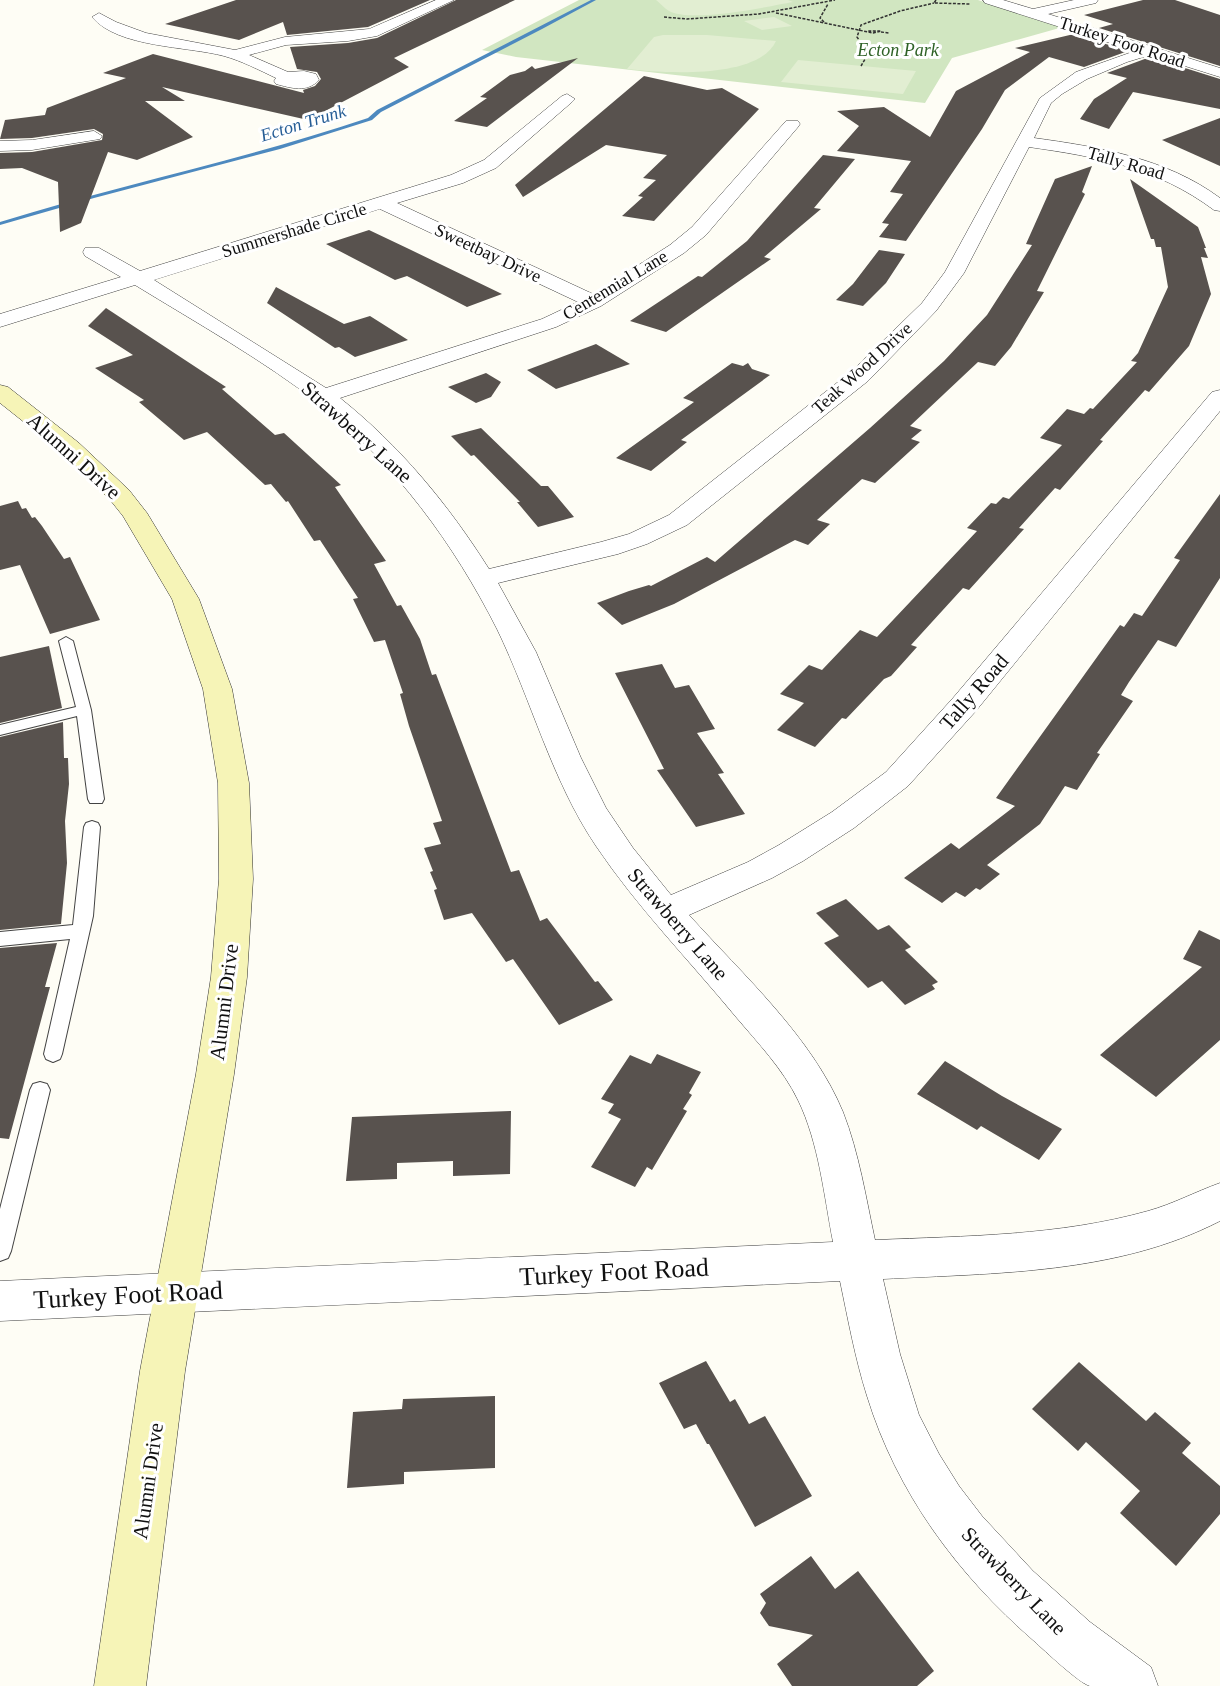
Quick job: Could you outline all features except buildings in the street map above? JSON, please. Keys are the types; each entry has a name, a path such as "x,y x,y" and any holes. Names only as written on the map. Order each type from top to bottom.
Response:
{"main road":[{"name":"Alumni Drive","path":"0,392 66,443 100,474 134,513 166,561 190,606 221,698 235,785 238,843 236,910 215,1073 175,1292 120,1686"}],"street":[{"path":"234,55 285,41 357,36 383,29 447,0"},
{"name":"Turkey Foot Road","path":"990,0 1220,73"},
{"path":"1033,14 1092,0"},
{"path":"411,2 432,6"},
{"path":"90,16 143,36 234,55 286,77"},
{"name":"Teak Wood Drive","path":"481,579 609,548 660,530 691,511 804,421 888,350 929,307 964,258 1045,101 1057,90 1100,67 1150,51"},
{"name":"Summershade Circle","path":"0,321 448,183 480,170 567,99"},
{"name":"Centennial Lane","path":"323,396 549,323 594,302 677,249 699,231 792,124"},
{"path":"0,146 32,145 94,136"},
{"name":"Tally Road","path":"1023,141 1089,152 1140,164 1186,183 1220,207"},
{"name":"Sweetbay Drive","path":"382,203 594,302"},
{"name":"Strawberry Lane","path":"92,252 138,277 323,396 394,460 447,524 481,579 526,661 578,786 602,830 639,882 796,1063 818,1099 833,1142 885,1378 906,1438 922,1471 966,1535 991,1563 1062,1634 1131,1686"},
{"name":"Tally Road","path":"666,911 760,870 791,853 843,820 897,779 964,705 1220,397"},
{"name":"Turkey Foot Road","path":"0,1301 1018,1253 1083,1244 1159,1226 1220,1201"}],"lane":[{"path":"66,641 84,710 96,799"},
{"path":"0,730 84,710"},
{"path":"53,1054 81,931 92,827"},
{"path":"0,939 81,931"},
{"path":"0,1251 40,1090"}],"path":[{"path":"664,17 687,19 771,12 835,0"},
{"path":"861,66 868,54 857,37 859,29 867,23 935,2 973,4"},
{"path":"824,22 820,18 828,3"},
{"path":"771,12 868,30 873,33 889,33"}],"green space":[{"name":"Ecton Park","path":"579,0 978,0 1063,27 952,58 925,103 516,57 482,50"},
{"path":"656,0 788,0 793,2 731,13 682,15 671,12"},
{"path":"774,17 792,26 762,30 744,21"},
{"path":"707,35 776,41 766,54 730,68 685,72 627,69 654,37"},
{"path":"798,60 916,71 903,94 781,82"}],"waterway":[{"name":"Ecton Trunk","path":"0,224 92,196 278,148 370,119 379,111 594,0"}]}
